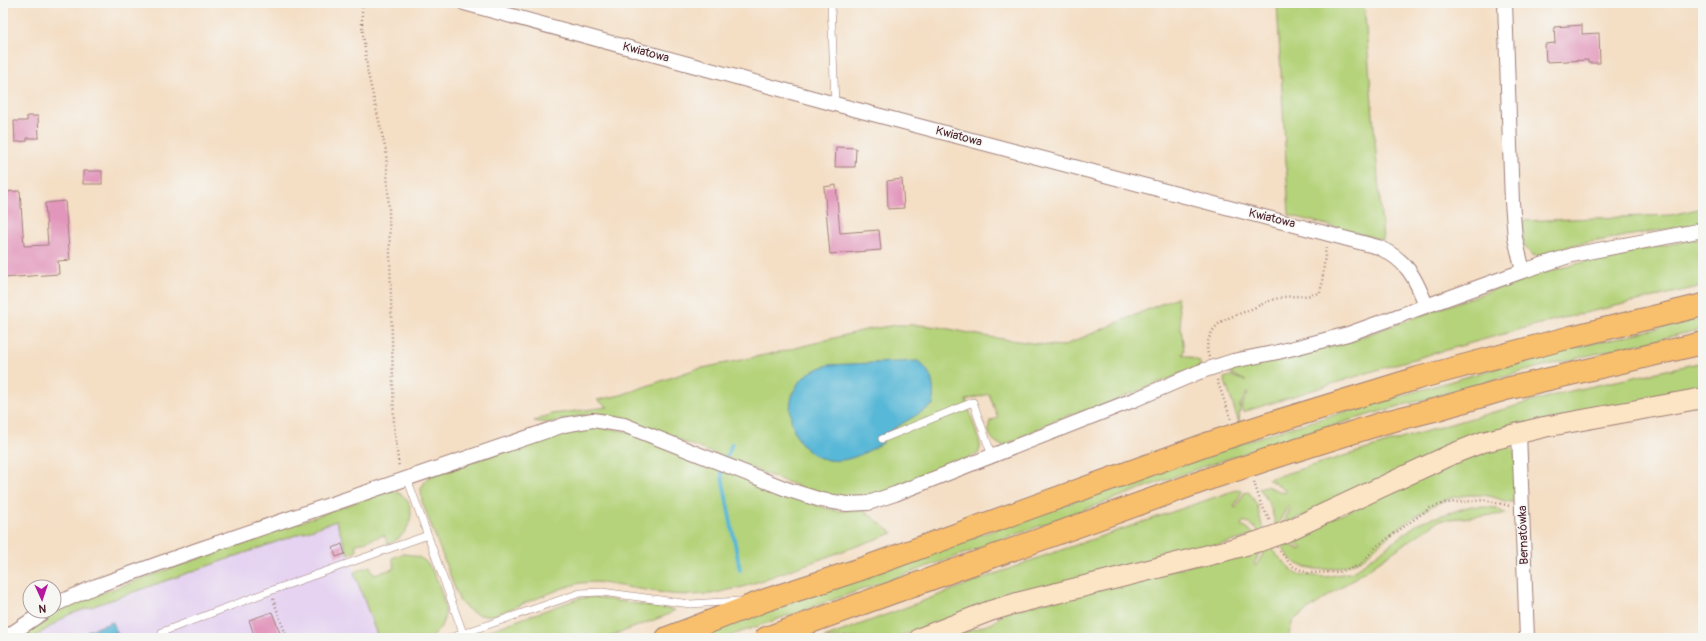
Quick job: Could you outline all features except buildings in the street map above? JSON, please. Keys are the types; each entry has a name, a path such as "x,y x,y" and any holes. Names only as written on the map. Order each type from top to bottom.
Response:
{"highway":[{"path":"667,638 766,600 862,569 1207,444 1268,424 1426,376 1571,337 1703,306"},
{"path":"766,638 1214,477 1281,455 1386,422 1438,410 1506,389 1703,343"}],"street":[{"name":"Kwiatowa","path":"464,3 835,104 1327,232 1378,247 1397,257 1405,264 1416,280 1426,305"},
{"path":"1505,3 1512,202 1515,238 1523,271"},
{"path":"62,602 96,586 564,424 593,420 624,425 789,490 821,500 847,504 868,503 992,456 1136,399 1199,372 1233,361 1278,352 1348,334 1426,305 1572,255 1703,230"},
{"path":"920,638 990,611 1037,597 1221,552 1274,535 1450,455 1483,442 1519,433 1703,398"},
{"name":"Bernatówka","path":"1519,433 1527,638"},
{"path":"5,638 33,619"}],"lane":[{"path":"831,3 835,104"},
{"path":"882,439 973,402 992,456"},
{"path":"404,479 428,535 463,634"},
{"path":"164,638 162,632 270,591 428,535"},
{"path":"450,638 580,593 602,592 690,604 766,600"}],"path":[{"path":"362,3 362,26 368,74 386,152 389,212 394,426 404,479"},
{"path":"1210,359 1207,352 1208,340 1212,331 1219,322 1272,300 1284,297 1314,295 1320,292 1324,270 1327,232"},
{"path":"1215,374 1234,425"},
{"path":"1252,476 1260,504 1280,552 1292,566 1308,573 1340,572 1360,565 1377,546 1430,508 1445,503 1484,500 1508,506 1522,503"},
{"path":"270,591 288,638"}],"shaded area":[{"path":"337,521 378,638 33,638 68,615"}],"green space":[{"path":"1277,3 1364,3 1383,240 1289,215"},
{"path":"1703,208 1703,223 1573,245 1541,256 1532,255 1524,246 1522,221 1671,215"},
{"path":"1703,238 1703,286 1554,320 1399,363 1243,412 1241,407 1249,392 1248,391 1240,405 1239,423 1224,378 1230,376 1246,381 1231,374 1230,369 1269,358 1335,346 1529,277 1602,257"},
{"path":"1177,297 1184,351 1182,354 1199,361 1201,366 1090,410 1056,420 1003,446 995,442 989,433 990,421 998,418 989,394 966,400 980,444 978,454 882,494 854,500 823,496 630,421 604,414 585,415 547,423 534,421 552,414 608,407 597,400 621,395 693,370 784,351 865,330 896,325 919,325 939,327 989,337 1063,346"},
{"path":"1703,318 1703,329 1543,366 1278,442 1179,475 969,552 724,638 692,638 1176,465 1275,432 1542,355"},
{"path":"1703,362 1703,391 1528,424 1283,524 1290,509 1288,506 1279,522 1286,543 1301,550 1303,548 1289,540 1460,457 1508,445 1515,452 1517,499 1513,502 1476,495 1459,496 1440,502 1414,517 1364,557 1343,566 1314,569 1296,563 1289,557 1281,543 1268,501 1259,488 1266,486 1285,493 1285,490 1268,479 1447,425 1566,392"},
{"path":"592,425 629,432 825,508 839,511 863,510 893,533 743,587 710,594 670,594 596,582 580,583 563,588 497,614 486,616 468,610 460,602 422,501 421,488 428,477 551,435"},
{"path":"1239,489 1242,491 1234,507 1236,508 1244,493 1249,492 1257,505 1262,526 1272,550 1296,574 1325,577 1353,572 1420,522 1471,506 1496,508 1506,514 1440,520 1293,620 1288,638 939,638 950,637 993,623 1005,612 1261,548 1254,565 1256,566 1265,550 1257,529 1244,521 1241,525 1256,535 965,613 895,638 824,638 1038,558"},
{"path":"390,490 400,494 407,500 410,508 411,516 404,533 388,544 384,535 355,545 357,551 348,554 336,521 68,615 62,619 62,608"},
{"path":"402,554 408,554 419,558 429,565 442,594 445,609 443,621 440,629 428,638 378,638 354,572 370,566 374,575 395,568 392,558"},
{"path":"594,597 675,610 667,615 606,638 468,638 580,598"},
{"path":"62,619 33,638 13,638 39,620"}],"water":[{"path":"918,361 930,375 932,380 933,405 882,436 883,443 857,456 843,460 829,460 816,456 806,448 798,438 792,426 790,412 791,399 796,387 809,373 828,365"},
{"path":"113,622 119,638 89,638 87,631"}],"waterway":[{"path":"732,444 721,471 740,570"}]}
